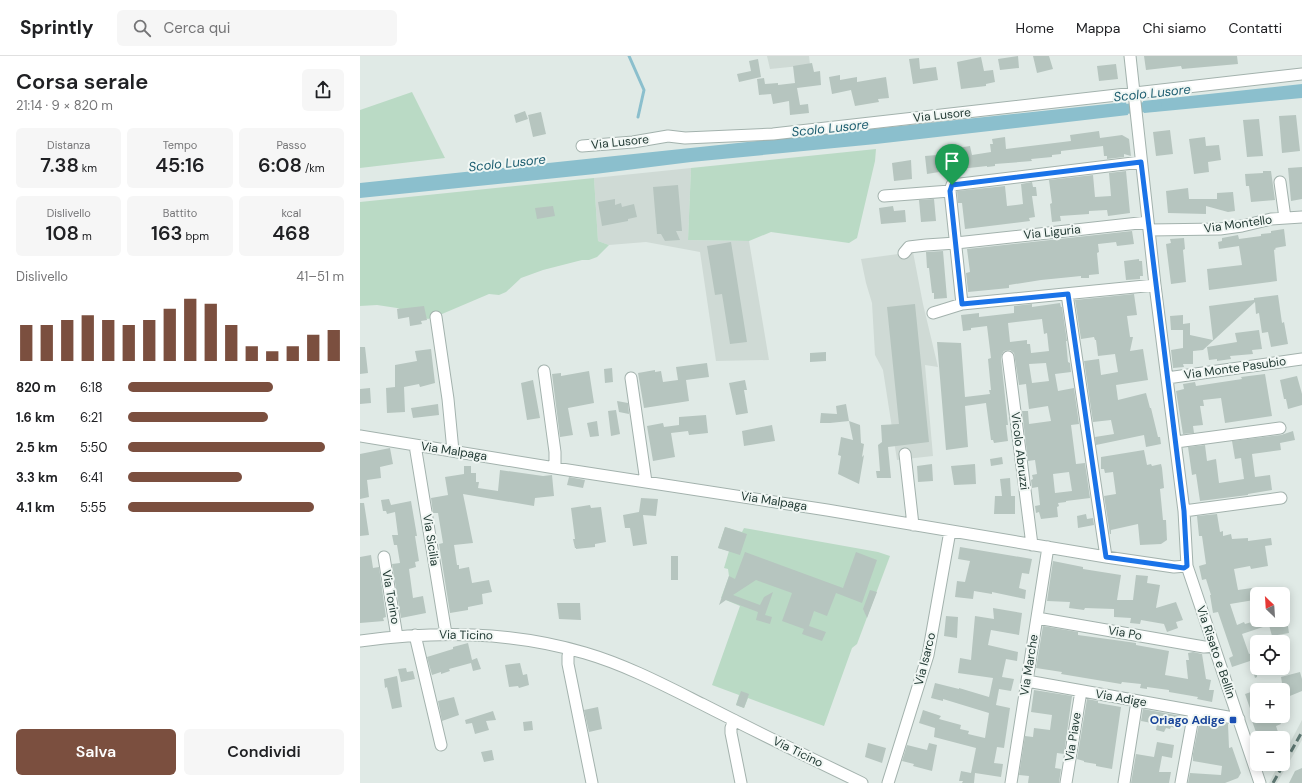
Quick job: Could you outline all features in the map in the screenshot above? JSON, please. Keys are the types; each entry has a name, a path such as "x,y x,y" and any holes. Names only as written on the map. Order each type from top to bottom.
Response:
{"street":[{"name":"Via Risato e Bellin","path":"1130,56 1133,95 1155,285 1184,511 1187,566 1260,783"},
{"name":"Via Lusore","path":"582,146 633,142 668,136 685,138 773,134 1133,95 1302,74"},
{"path":"962,304 950,191 952,185 1141,162"},
{"path":"1280,182 1285,218"},
{"path":"884,196 950,191"},
{"name":"Via Montello","path":"1148,226 1220,229 1242,226 1271,219 1302,217"},
{"name":"Via Liguria","path":"904,253 909,248 926,245 1148,226"},
{"path":"933,313 962,304 1155,285"},
{"path":"1068,294 1106,557"},
{"path":"436,317 448,400 453,451"},
{"name":"Vicolo Abruzzi","path":"1008,357 1032,545"},
{"name":"Via Monte Pasubio","path":"1167,378 1302,359"},
{"path":"544,371 556,452 555,468"},
{"path":"631,378 646,482"},
{"path":"1176,442 1280,428"},
{"name":"Via Malpaga","path":"360,436 555,468 737,495 1106,557 1174,567 1187,566"},
{"name":"Via Sicilia","path":"415,445 446,634"},
{"path":"905,454 913,525"},
{"path":"1184,511 1281,498"},
{"name":"Via Isarco","path":"888,783 928,655 950,532"},
{"name":"Via Marche","path":"1011,783 1048,547"},
{"name":"Via Torino","path":"384,557 397,638"},
{"name":"Via Po","path":"1037,618 1204,647 1214,646"},
{"path":"415,635 440,745"},
{"name":"Via Ticino","path":"360,641 415,635 495,635 534,641 592,655 624,667 862,783"},
{"path":"570,649 568,664 592,783"},
{"name":"Via Adige","path":"1027,681 1239,719"},
{"name":"Via Piave","path":"1066,783 1080,691"},
{"path":"1124,783 1137,701"},
{"path":"1181,783 1194,712"},
{"path":"734,720 731,733 741,783"}],"shaded area":[{"path":"767,56 809,56 810,65 770,69"},
{"path":"691,168 688,240 749,241 769,360 716,361 700,252 646,242 609,245 598,241 594,178"},
{"path":"913,252 923,304 938,367 925,365 933,456 897,460 883,370 875,355 872,303 861,259"},
{"path":"1302,720 1302,740 1290,761 1290,743"},
{"path":"1275,771 1284,771 1277,783 1269,783"}],"green space":[{"path":"412,92 445,158 360,168 360,110"},
{"path":"876,149 875,161 857,238 849,243 771,232 749,241 688,240 691,168"},
{"path":"594,178 598,241 609,245 597,257 543,270 521,278 506,292 499,295 489,294 428,319 397,308 377,305 360,306 360,202"},
{"path":"725,527 742,532 744,528 878,552 890,556 857,644 852,648 824,726 748,698 744,708 736,705 739,695 712,685 740,606 721,598 729,576 728,569 724,568 729,551 718,548"}],"water":[{"path":"1302,84 1302,98 1144,113 1143,101"},
{"path":"1126,102 1128,115 876,144 691,162 595,174 360,198 360,183"}],"building":[{"path":"1018,56 1019,68 1000,70 998,59"},
{"path":"1033,56 1049,56 1053,69 1037,73"},
{"path":"1144,56 1237,56 1238,64 1182,69 1181,66 1146,70"},
{"path":"981,57 984,71 993,70 995,82 986,84 986,86 961,89 957,62"},
{"path":"919,58 920,69 936,67 938,80 913,84 909,59"},
{"path":"758,59 761,77 739,82 737,74 751,71 749,61"},
{"path":"812,63 814,72 820,71 821,85 797,88 800,105 808,104 809,113 790,115 789,101 773,104 771,94 759,95 757,79 764,78 765,84 778,83 778,85 795,83 793,66"},
{"path":"1116,64 1118,79 1099,81 1097,66"},
{"path":"840,75 840,80 857,77 857,82 886,77 889,98 878,99 879,102 855,106 851,90 832,94 829,77"},
{"path":"525,111 528,119 516,123 514,115"},
{"path":"541,112 546,134 533,137 528,115"},
{"path":"1296,115 1300,151 1282,153 1279,116"},
{"path":"1259,119 1263,156 1247,157 1243,120"},
{"path":"1170,130 1173,154 1156,156 1153,132"},
{"path":"1099,131 1100,138 1122,135 1129,139 1131,156 1124,154 1124,157 1107,159 1107,156 1104,156 1103,146 1061,151 1061,154 1052,155 1052,157 1031,159 1032,161 960,169 957,148 970,146 972,155 991,152 990,144 993,144 992,139 1005,137 1006,149 1071,141 1070,135"},
{"path":"1205,137 1206,146 1219,145 1221,160 1208,162 1209,172 1194,174 1189,139"},
{"path":"937,155 939,172 927,174 925,156"},
{"path":"911,160 912,179 894,181 892,163"},
{"path":"1302,167 1302,199 1291,201 1288,168"},
{"path":"1126,171 1130,213 1108,216 1107,210 1089,211 1089,214 1060,216 1061,221 1052,222 1050,204 1052,203 1049,180 1093,175 1095,197 1111,196 1109,173"},
{"path":"1263,171 1271,171 1275,200 1251,202 1249,186 1246,186 1245,174 1263,173"},
{"path":"1032,182 1033,187 1036,187 1037,196 1032,196 1035,217 1029,218 1030,221 965,229 962,203 958,203 957,191 1005,186 1007,206 1023,204 1021,184"},
{"path":"678,185 682,231 676,231 680,240 665,241 661,234 657,234 653,187"},
{"path":"1188,188 1189,199 1217,199 1217,193 1233,192 1235,211 1228,212 1206,206 1206,214 1168,213 1166,191"},
{"path":"615,199 615,205 621,203 622,207 634,204 637,217 628,219 628,221 602,226 598,202"},
{"path":"934,199 936,221 921,222 919,200"},
{"path":"553,206 555,216 537,219 535,208"},
{"path":"893,206 894,211 905,210 906,222 881,224 879,208"},
{"path":"1284,229 1286,246 1275,248 1276,249 1274,250 1277,281 1209,290 1207,269 1242,265 1239,246 1219,249 1218,242 1222,241 1222,238 1238,235 1239,239 1261,236 1261,234"},
{"path":"1132,231 1134,244 1117,246 1116,242 1098,244 1099,252 1097,253 1099,274 1089,275 1089,278 1081,278 1081,276 1041,280 1009,285 1009,288 968,292 966,273 970,272 967,249"},
{"path":"1184,238 1185,249 1183,250 1186,282 1171,284 1166,244 1171,243 1170,239"},
{"path":"731,242 747,342 730,344 722,294 715,295 707,246"},
{"path":"943,251 947,298 934,299 929,268 927,268 926,252"},
{"path":"1139,259 1139,261 1142,261 1143,276 1140,276 1140,279 1126,280 1124,261"},
{"path":"1134,294 1137,315 1127,316 1130,337 1133,337 1130,351 1143,349 1148,380 1116,385 1118,400 1146,393 1161,444 1146,447 1144,435 1096,445 1095,437 1114,434 1111,420 1093,422 1084,361 1099,359 1101,375 1118,372 1115,354 1098,356 1096,340 1094,337 1081,339 1075,300"},
{"path":"1278,295 1282,323 1284,322 1288,344 1271,347 1268,332 1262,333 1259,313 1256,314 1255,302 1203,350 1193,351 1193,364 1183,364 1184,367 1173,368 1171,350 1183,348 1183,330 1171,330 1170,316 1183,315 1183,324 1190,323 1190,335 1213,340 1209,306"},
{"path":"1060,303 1062,307 1067,341 1068,362 1070,363 1071,372 1055,374 1058,391 1074,388 1079,424 1071,425 1076,464 1085,463 1090,498 1058,503 1058,517 1041,519 1039,512 1036,513 1035,506 1040,505 1038,487 1032,488 1031,480 1033,479 1032,475 1037,474 1035,460 1028,461 1022,411 1028,411 1029,424 1051,421 1048,406 1029,409 1026,384 1019,385 1014,353 1010,350 1004,351 1001,358 1008,425 1006,425 1008,441 994,443 993,440 991,440 986,403 965,406 968,447 946,450 937,342 961,343 965,397 990,394 989,390 991,390 988,359 991,358 987,326 971,328 971,330 963,331 961,315 979,313 979,317 1014,313 1014,306 1032,304 1032,307","holes":["1042,319 1044,334 1047,333 1049,351 1031,353 1030,344 1027,344 1027,340 1010,342 1008,323","1046,363 1049,381 1032,383 1029,364","1069,472 1072,491 1055,493 1053,474"]},
{"path":"915,304 929,442 888,447 891,478 877,478 876,471 880,471 878,445 882,442 881,425 899,424 887,307"},
{"path":"424,306 427,320 421,321 422,324 410,326 409,317 398,319 397,309"},
{"path":"1259,330 1262,349 1252,350 1253,354 1230,356 1231,359 1217,361 1217,359 1209,360 1207,347 1237,342 1235,333"},
{"path":"360,347 365,347 368,373 360,374"},
{"path":"431,349 435,383 420,387 419,384 404,387 405,412 387,413 386,388 395,387 395,365 417,361 415,351"},
{"path":"826,352 826,361 810,362 810,353"},
{"path":"707,363 709,377 686,380 689,401 644,408 638,373 655,370 655,372 661,371 663,382 678,380 676,367"},
{"path":"612,368 613,382 605,383 604,369"},
{"path":"589,371 594,403 568,408 573,435 560,437 552,374 561,373 561,376"},
{"path":"1265,374 1272,416 1225,423 1221,398 1203,400 1204,406 1200,406 1203,425 1193,426 1194,433 1183,434 1176,391 1184,389 1183,384 1195,382 1196,386"},
{"path":"1297,376 1302,394 1302,405 1288,409 1280,380"},
{"path":"533,380 540,418 527,420 521,383"},
{"path":"745,380 747,390 744,390 748,413 736,415 729,383"},
{"path":"370,388 371,403 360,404 360,389"},
{"path":"617,401 628,403 629,414 619,412"},
{"path":"438,404 439,415 413,418 411,408"},
{"path":"846,404 849,421 820,423 821,413 837,414 836,406"},
{"path":"616,410 620,434 611,436 608,411"},
{"path":"706,415 708,433 689,435 688,431 671,433 675,457 653,461 647,426 663,423 664,427 679,425 679,417"},
{"path":"597,421 599,436 590,437 587,423"},
{"path":"849,421 860,425 861,443 864,444 862,457 864,455 859,484 838,474 841,456 838,455 841,437 853,440"},
{"path":"772,425 775,441 744,446 742,431"},
{"path":"1293,431 1295,440 1280,443 1281,450 1252,454 1255,477 1270,475 1272,490 1248,495 1200,501 1196,474 1192,475 1188,447 1205,445 1207,461 1216,459 1219,483 1244,479 1241,458 1235,459 1232,441 1281,435"},
{"path":"390,448 393,464 380,467 381,478 367,480 369,497 360,499 360,454"},
{"path":"1144,450 1147,465 1151,464 1152,466 1161,464 1162,468 1164,488 1160,489 1163,520 1166,520 1167,540 1161,544 1140,545 1138,524 1111,530 1110,534 1104,496 1116,494 1113,472 1105,473 1104,469 1101,469 1101,457"},
{"path":"1002,457 1003,464 991,466 990,459"},
{"path":"932,464 933,481 918,482 917,466"},
{"path":"975,464 976,484 954,485 951,466"},
{"path":"464,466 471,466 471,473 476,473 476,482 479,482 478,488 498,491 500,470 543,476 552,475 554,496 535,498 534,506 463,494 473,543 454,545 457,565 459,565 459,569 469,567 472,583 489,580 492,592 482,594 483,604 468,607 468,610 450,613 439,544 443,543 438,513 433,513 431,498 448,495 445,477 464,474"},
{"path":"569,477 585,480 583,488 567,485"},
{"path":"1010,478 1011,496 1015,496 1015,514 994,514 995,496 1002,496 1000,479"},
{"path":"641,498 658,499 656,516 643,515 647,544 633,546 630,528 625,528 623,515 639,512"},
{"path":"389,499 391,505 411,501 417,536 415,536 419,561 415,562 416,567 409,569 413,598 423,596 426,613 401,618 392,564 400,563 397,545 394,545 392,535 398,535 395,512 387,514 386,511 383,511 381,500"},
{"path":"360,503 364,503 369,535 360,536"},
{"path":"590,505 591,508 601,507 606,542 595,544 595,547 576,549 573,539 575,539 571,508"},
{"path":"1086,514 1087,519 1093,518 1094,525 1078,528 1077,516"},
{"path":"1217,514 1220,532 1223,531 1223,536 1231,534 1232,539 1248,538 1248,541 1271,538 1272,545 1265,546 1268,566 1251,569 1250,566 1234,569 1238,590 1250,588 1250,601 1230,604 1237,625 1244,622 1245,624 1250,622 1250,627 1263,627 1242,634 1250,654 1250,661 1232,667 1229,658 1233,656 1218,612 1213,613 1211,595 1206,579 1202,580 1199,566 1206,564 1202,536 1199,536 1197,516"},
{"path":"725,527 747,534 740,555 718,548"},
{"path":"960,547 1032,559 1029,574 1022,573 1019,588 1026,590 1025,599 992,592 992,594 974,591 973,599 955,597 957,581 965,582 970,561 958,559"},
{"path":"745,552 843,588 856,552 877,560 862,603 836,593 827,616 814,611 809,626 826,632 822,641 802,634 804,629 782,621 792,593 756,580 733,595 760,605 764,597 773,592 765,615 772,617 770,624 756,620 758,612 726,600 719,605 729,576 735,579"},
{"path":"371,555 373,568 379,567 386,617 383,618 384,621 360,623 360,557"},
{"path":"671,556 678,556 678,580 671,580"},
{"path":"1053,561 1083,567 1083,569 1121,575 1117,600 1133,600 1136,575 1148,576 1147,583 1160,585 1156,608 1176,602 1183,620 1176,622 1178,628 1167,632 1164,624 1141,620 1140,624 1130,623 1131,618 1114,617 1114,609 1085,608 1084,610 1069,608 1070,602 1047,601"},
{"path":"870,590 877,592 867,618 863,609"},
{"path":"557,603 580,603 581,620 559,619"},
{"path":"993,608 1022,613 1019,635 991,630 988,645 1018,652 1017,661 1006,659 1002,677 1014,679 1011,691 999,689 996,705 1010,708 1004,748 997,747 994,763 1003,764 1001,777 975,773 974,783 962,783 963,781 959,781 961,771 971,773 976,748 934,737 935,728 919,723 923,710 941,716 939,719 961,725 960,729 969,731 968,734 985,738 989,713 943,699 943,701 931,698 935,683 989,697 993,678 958,673 960,658 971,660 975,616 994,619"},
{"path":"946,616 958,617 957,638 944,636"},
{"path":"1043,626 1078,632 1078,635 1136,643 1136,645 1169,651 1165,675 1188,679 1186,660 1189,660 1188,653 1193,652 1202,654 1206,679 1211,680 1209,690 1214,690 1212,702 1197,699 1198,697 1169,692 1169,690 1147,687 1147,689 1140,688 1141,684 1122,682 1121,684 1061,674 1062,672 1036,668"},
{"path":"1270,627 1288,627 1289,633 1272,635"},
{"path":"468,643 472,660 477,658 481,669 473,671 471,663 449,669 450,671 441,674 441,672 432,675 427,657"},
{"path":"520,663 523,675 527,674 529,685 519,688 518,686 509,687 505,665"},
{"path":"406,668 407,672 413,671 415,679 401,682 398,669"},
{"path":"1300,672 1302,679 1302,691 1290,696 1290,683 1282,683 1281,677"},
{"path":"397,676 402,707 392,709 387,687 385,688 384,679"},
{"path":"1034,690 1072,696 1064,754 1057,753 1055,768 1061,769 1059,783 1028,783 1029,776 1019,775 1025,736 1033,737 1034,728 1050,730 1052,715 1031,712"},
{"path":"741,691 749,694 744,708 736,705"},
{"path":"1250,692 1250,708 1245,694"},
{"path":"454,697 459,715 442,721 438,701"},
{"path":"1087,699 1098,701 1098,703 1121,707 1112,769 1096,766 1096,764 1077,759"},
{"path":"598,707 602,729 589,732 584,710"},
{"path":"1143,709 1181,716 1180,721 1177,721 1176,728 1166,728 1164,732 1156,730 1157,724 1141,721"},
{"path":"493,711 496,720 486,721 489,730 475,734 472,723 466,724 465,720"},
{"path":"1200,719 1228,724 1229,748 1232,747 1241,773 1238,778 1225,783 1188,783 1190,773 1221,775 1222,766 1193,761"},
{"path":"532,721 533,730 524,731 523,722"},
{"path":"1253,723 1281,724 1276,726 1278,731 1256,731"},
{"path":"1157,742 1174,745 1172,758 1162,756 1159,772 1171,772 1169,783 1131,783 1136,754 1154,757"},
{"path":"868,743 886,748 882,763 865,757"},
{"path":"929,743 937,745 932,771 913,766 914,764 902,761 907,745 927,750"},
{"path":"492,750 494,760 484,762 481,752"},
{"path":"1302,768 1302,783 1289,783 1295,771"}],"waterway":[{"path":"629,56 644,90 638,117"},
{"name":"Scolo Lusore","path":"1114,110 1157,106"}],"railway":[{"path":"1273,783 1302,732"}],"place":[{"name":"Oriago Adige","path":"1233,720"}],"route":[{"path":"1141,162 1184,511 1187,566 1184,568 1106,557 1068,294 962,304 950,191 952,185 1141,162"}]}
